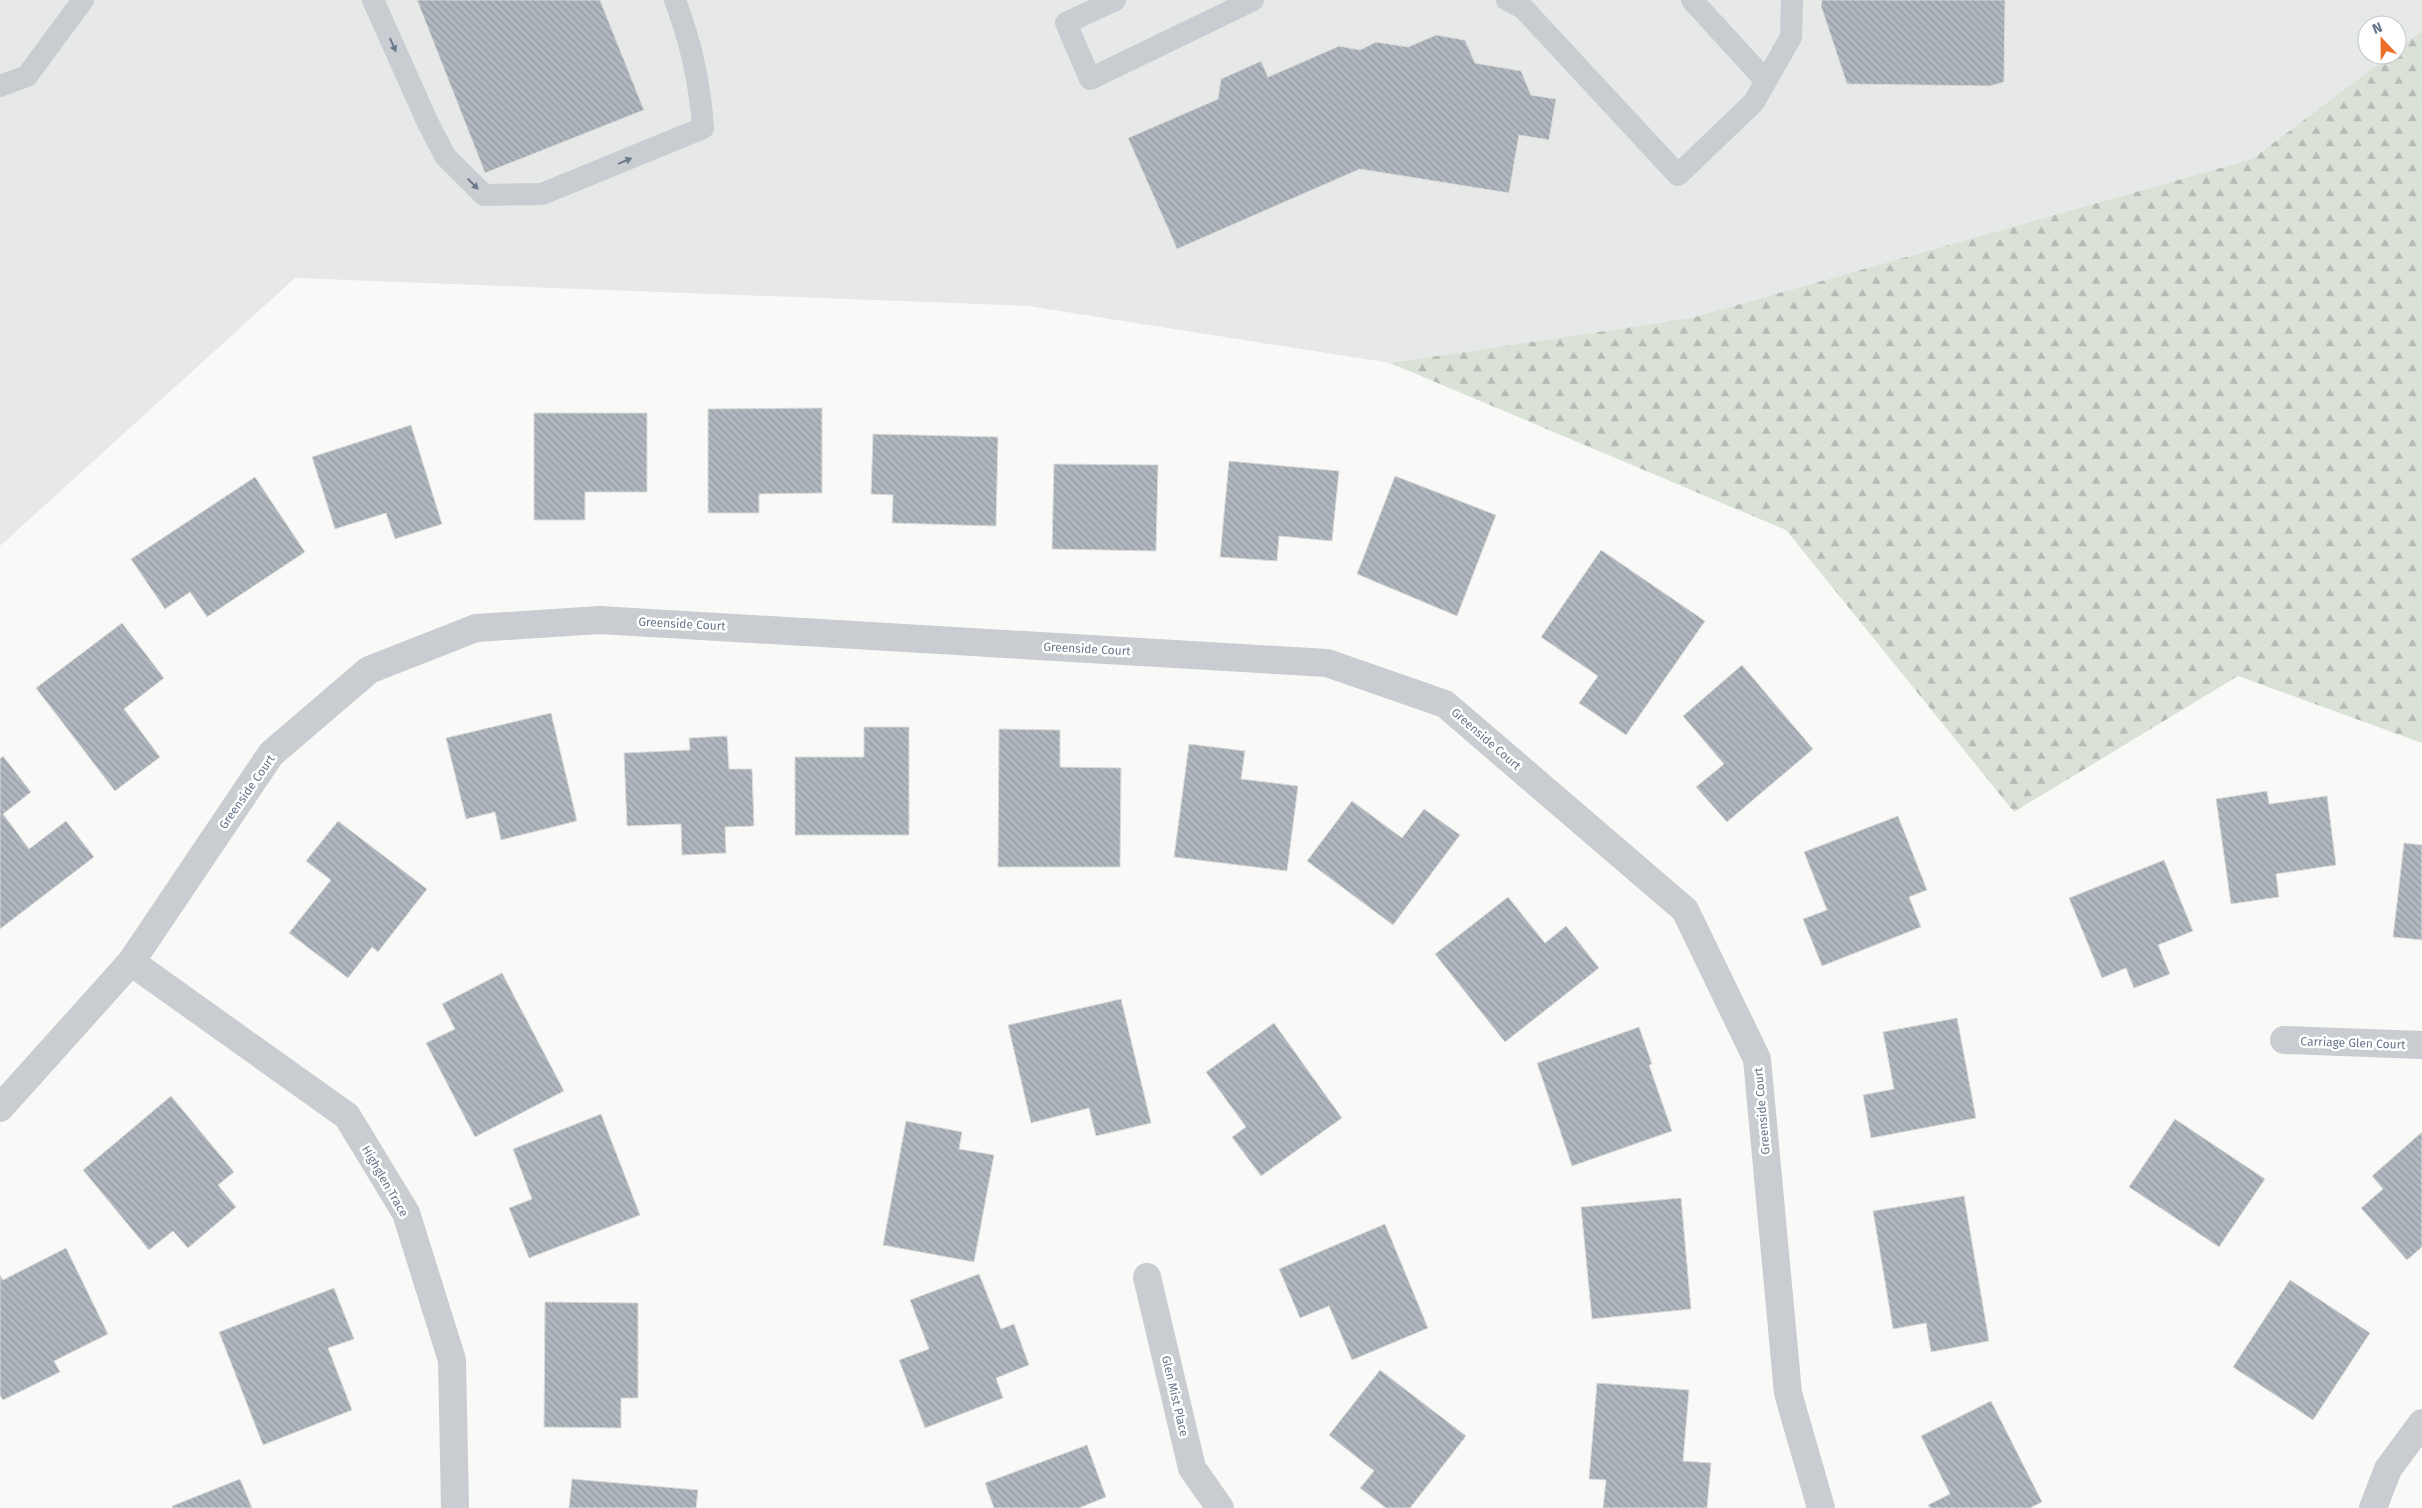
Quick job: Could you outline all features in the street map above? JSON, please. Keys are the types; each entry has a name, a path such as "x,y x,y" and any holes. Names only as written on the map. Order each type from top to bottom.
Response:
{"street":[{"name":"Greenside Court","path":"0,1108 131,962 271,754 369,670 476,628 600,620 1327,663 1445,704 1685,910 1757,1059 1788,1393 1821,1508"},
{"name":"Highglen Trace","path":"131,962 347,1116 406,1213 452,1360 455,1508"},
{"name":"Carriage Glen Court","path":"2284,1040 2422,1046"},
{"name":"Glen Mist Place","path":"1147,1277 1192,1468 1220,1508"},
{"path":"2373,1508 2388,1469 2422,1423"}],"lane":[{"path":"0,86 26,76 83,0"},
{"path":"373,0 427,121 445,156 484,195 542,194 703,128 701,99 690,41 675,0"},
{"path":"1115,0 1066,23 1090,79 1253,0"},
{"path":"1508,0 1523,8 1678,175 1754,102 1791,37 1792,0"},
{"path":"1692,0 1766,81"}],"shaded area":[{"path":"0,0 2422,0 2422,31 2407,42 2407,15 2357,15 2357,65 2377,65 2252,159 1691,318 1390,363 1028,306 295,278 0,546"}],"green space":[{"path":"2422,31 2422,743 2238,676 2014,812 1786,530 1390,363 1691,318 2252,159 2377,65 2407,65 2407,42"}],"building":[{"path":"417,0 600,0 644,110 485,173"},
{"path":"1822,0 2005,0 2004,82 1990,86 1847,84 1821,6"},
{"path":"1436,35 1465,40 1475,63 1521,71 1531,95 1556,99 1549,140 1519,135 1509,193 1360,169 1177,249 1128,138 1218,99 1221,79 1261,61 1268,77 1339,46 1360,50 1376,42 1408,47"},
{"path":"822,408 822,493 759,494 759,513 708,513 708,409"},
{"path":"534,413 647,413 647,492 585,492 585,520 534,520"},
{"path":"411,425 442,524 395,539 386,513 335,529 312,457"},
{"path":"873,434 998,437 996,526 892,523 893,495 871,494"},
{"path":"1229,461 1339,471 1332,541 1279,536 1277,561 1220,557"},
{"path":"1054,464 1158,465 1156,551 1052,549"},
{"path":"1395,476 1496,515 1457,616 1357,574"},
{"path":"255,477 305,552 207,617 190,592 165,609 131,559"},
{"path":"1601,550 1705,621 1626,735 1579,703 1598,676 1541,637"},
{"path":"122,623 164,678 124,709 160,757 115,791 36,688"},
{"path":"1742,665 1813,749 1727,822 1696,787 1724,764 1683,716"},
{"path":"551,713 577,821 501,840 495,812 466,819 446,738"},
{"path":"864,727 909,727 909,835 795,835 795,757 864,757"},
{"path":"999,729 1060,730 1060,767 1121,768 1120,867 998,867"},
{"path":"727,736 729,769 752,769 754,826 725,827 726,853 682,855 681,824 627,826 624,753 690,750 689,738"},
{"path":"1189,744 1245,751 1241,779 1298,786 1287,871 1174,857"},
{"path":"3,756 31,792 3,814 29,849 66,821 94,857 0,929 0,759"},
{"path":"2267,791 2269,804 2327,796 2336,865 2276,874 2279,897 2231,904 2216,799"},
{"path":"1352,801 1402,838 1424,809 1460,835 1393,925 1307,861"},
{"path":"1898,816 1927,890 1909,897 1921,927 1822,966 1803,919 1827,910 1804,852"},
{"path":"338,821 427,889 378,952 372,947 348,978 289,933 331,880 306,861"},
{"path":"2404,843 2422,845 2422,940 2393,937"},
{"path":"2164,860 2193,931 2158,945 2170,974 2134,988 2126,968 2102,978 2069,898"},
{"path":"1508,897 1545,943 1566,926 1599,968 1505,1042 1435,954"},
{"path":"502,973 564,1091 475,1137 426,1043 455,1029 442,1004"},
{"path":"1121,999 1151,1123 1096,1136 1089,1108 1031,1123 1008,1025"},
{"path":"1957,1018 1976,1118 1871,1138 1863,1095 1894,1089 1883,1032"},
{"path":"1274,1023 1342,1118 1261,1176 1232,1137 1246,1127 1206,1072"},
{"path":"1639,1027 1652,1064 1649,1065 1672,1131 1572,1166 1537,1063"},
{"path":"171,1096 234,1172 218,1185 236,1207 188,1248 173,1231 149,1250 83,1170"},
{"path":"601,1114 640,1215 529,1258 509,1208 532,1199 513,1149"},
{"path":"2175,1119 2265,1179 2219,1247 2129,1187"},
{"path":"906,1121 962,1132 959,1149 994,1155 974,1262 883,1245"},
{"path":"2422,1132 2422,1247 2407,1260 2361,1208 2383,1189 2372,1176"},
{"path":"1964,1196 1989,1341 1931,1352 1926,1323 1893,1329 1873,1211"},
{"path":"1681,1198 1691,1309 1592,1319 1581,1207"},
{"path":"1385,1224 1428,1328 1352,1360 1329,1306 1300,1318 1279,1269"},
{"path":"66,1248 108,1334 54,1361 60,1372 3,1400 0,1395 0,1275 3,1280"},
{"path":"979,1274 1001,1329 1014,1324 1029,1365 996,1378 1003,1398 925,1428 899,1360 929,1349 910,1300"},
{"path":"2290,1280 2370,1333 2313,1420 2233,1367"},
{"path":"334,1288 354,1339 328,1348 352,1410 263,1445 219,1332"},
{"path":"545,1302 638,1303 638,1398 621,1398 621,1428 544,1427"},
{"path":"1380,1370 1466,1436 1410,1508 1386,1508 1360,1488 1374,1471 1329,1435"},
{"path":"1597,1383 1689,1390 1683,1461 1711,1463 1707,1508 1603,1508 1606,1480 1589,1479"},
{"path":"1991,1401 2042,1502 2030,1508 1930,1508 1928,1505 1950,1494 1921,1436"},
{"path":"1087,1445 1106,1497 1079,1508 994,1508 985,1483"},
{"path":"240,1479 252,1508 173,1508 172,1506"},
{"path":"572,1479 698,1490 696,1508 569,1508"}]}
